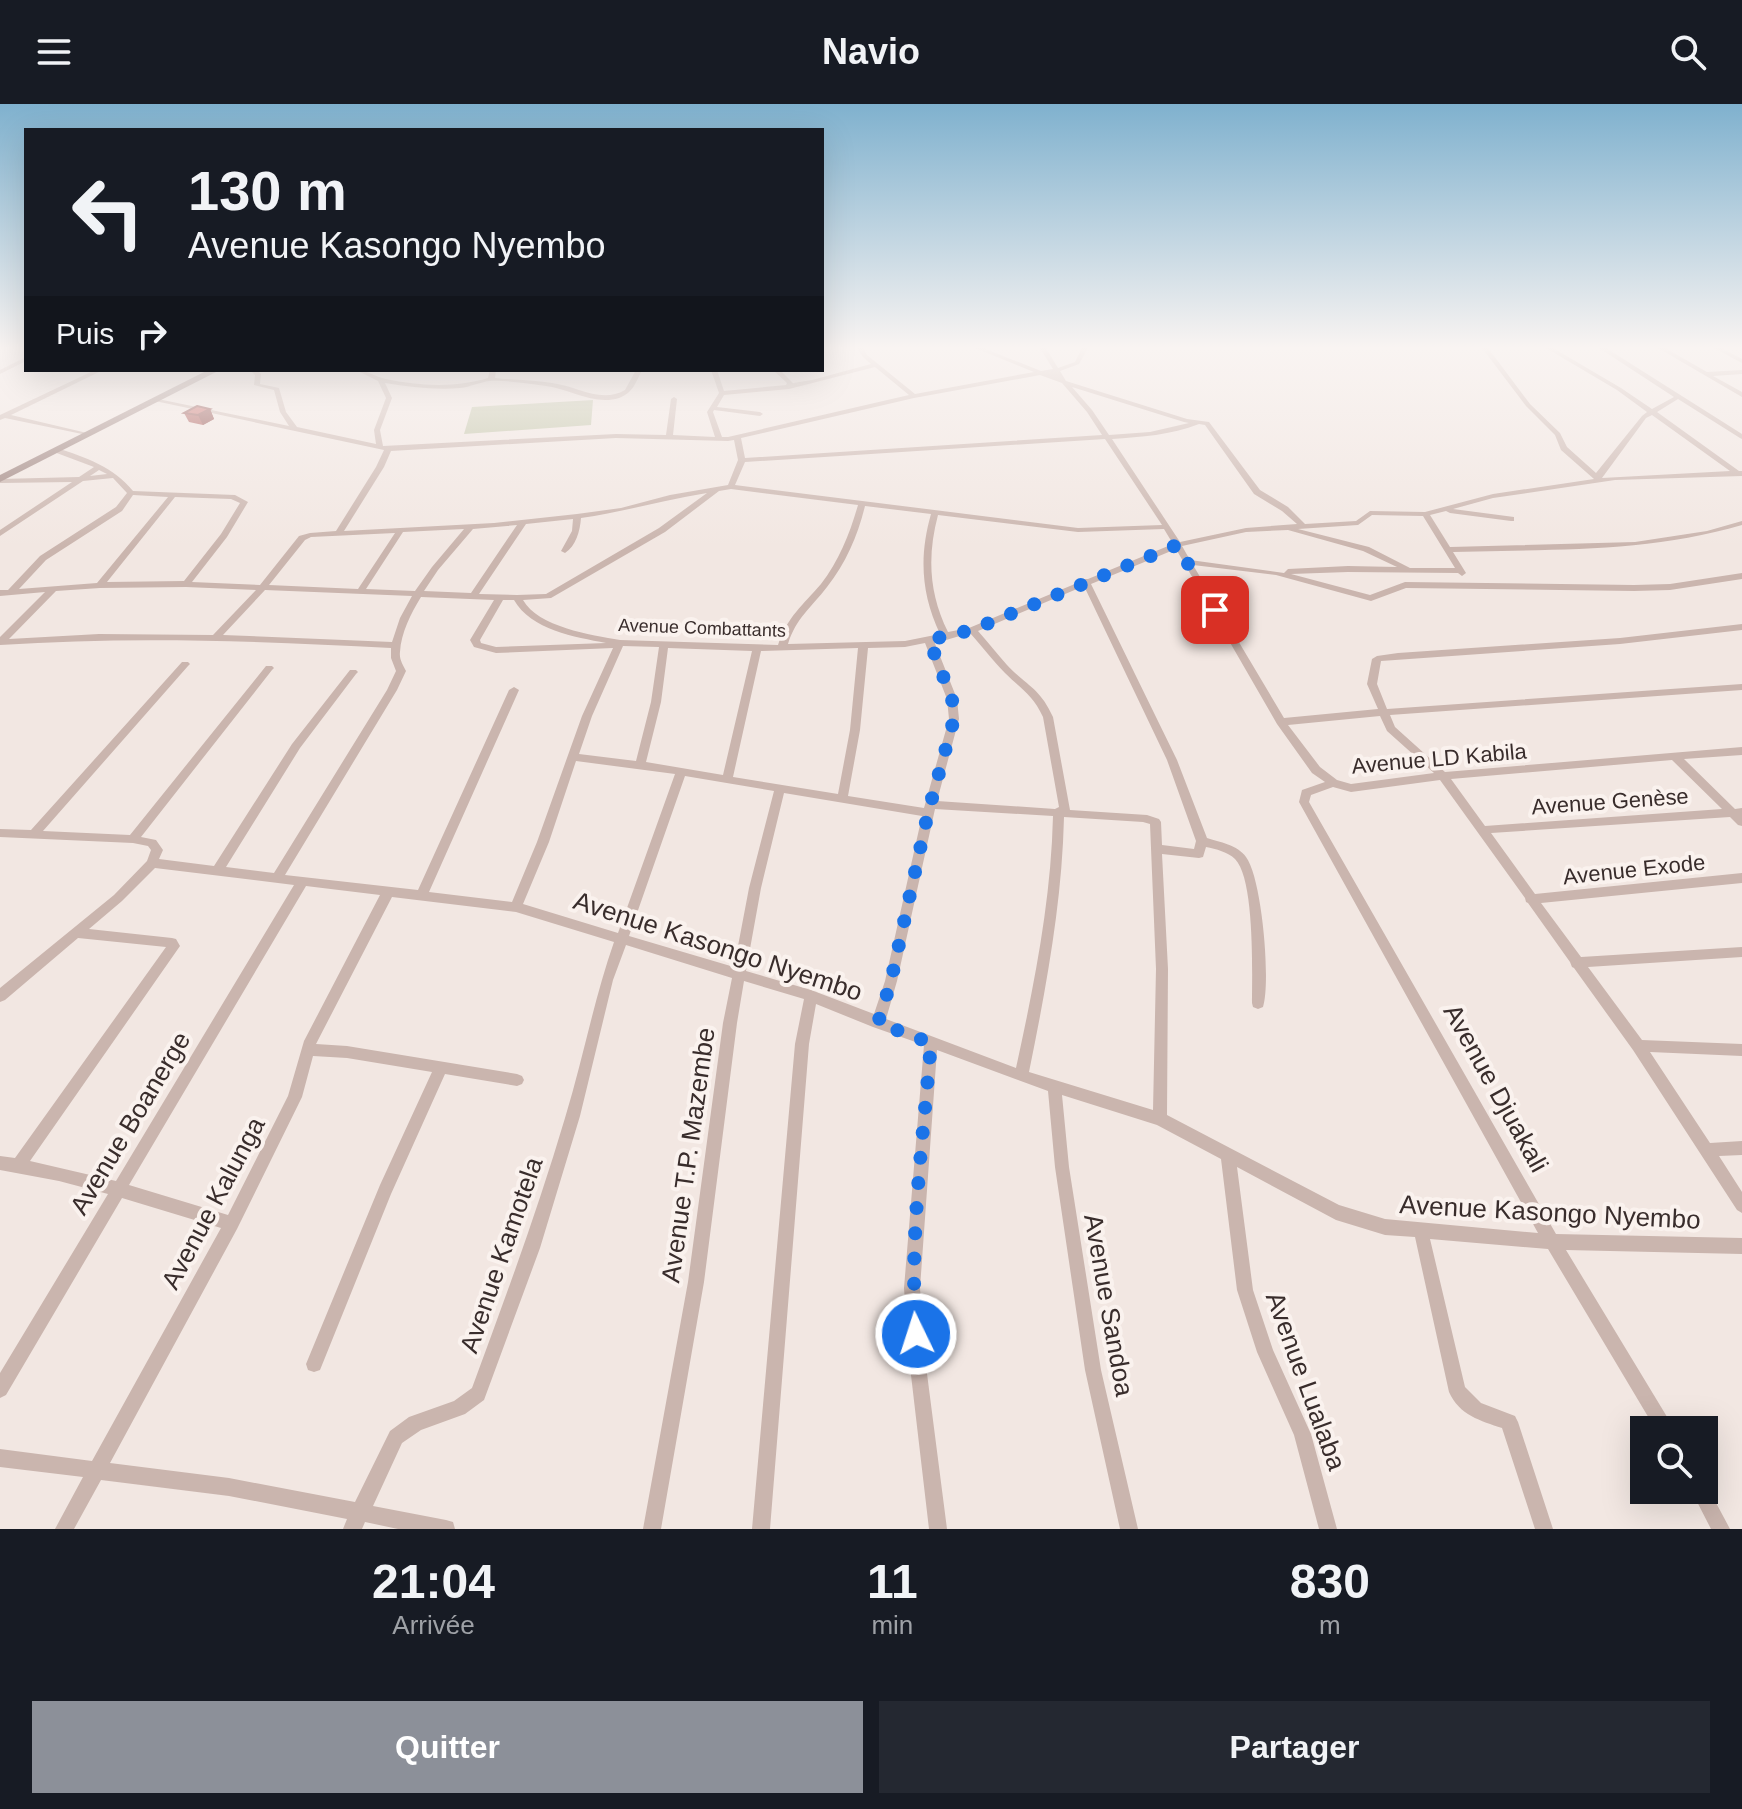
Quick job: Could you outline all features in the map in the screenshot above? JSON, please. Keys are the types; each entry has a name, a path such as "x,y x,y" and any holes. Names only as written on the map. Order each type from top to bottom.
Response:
{"main road":[{"path":"0,480 124,414"}],"street":[{"path":"225,414 384,448 616,436 737,438 836,414"},
{"path":"285,414 295,430"},
{"path":"339,533 380,467 384,448 377,430 382,414"},
{"path":"669,436 675,414"},
{"path":"711,414 719,438"},
{"name":"Avenue LD Kabila","path":"1091,414 1109,436 1167,527 1281,722 1316,770 1333,783 1351,788 1443,776 1742,751"},
{"path":"1166,414 1203,422 1257,492 1285,509 1303,526"},
{"path":"1538,414 1558,434 1564,448 1599,479"},
{"path":"1599,479 1650,414"},
{"path":"1653,414 1741,474"},
{"path":"1706,414 1742,437"},
{"path":"1,417 23,418 85,434"},
{"path":"742,460 1150,434 1203,422"},
{"path":"731,487 742,460 737,438"},
{"path":"57,450 115,476 124,482 131,493"},
{"path":"0,534 98,467"},
{"path":"1445,510 1493,496 1599,479 1741,474"},
{"path":"0,480 81,480 115,476"},
{"path":"216,637 262,588 302,538 577,516 731,487 1078,530 1167,527"},
{"path":"0,593 100,585 186,584 517,598 548,596 662,530 717,489"},
{"path":"131,493 232,497 244,502 224,535 186,584"},
{"path":"11,592 43,558 119,509 131,493"},
{"path":"100,585 173,495"},
{"path":"782,648 789,623 830,577 857,521 862,503"},
{"path":"1445,510 1511,519"},
{"name":"Avenue Combattants","path":"517,598 519,606 533,617 581,635 620,644 863,647 929,640 972,630 1177,545 1246,530 1358,523 1370,513 1425,514 1445,510"},
{"path":"935,512 927,539 924,567 933,612 946,637"},
{"path":"1425,514 1472,587"},
{"path":"565,551 576,531 577,516"},
{"path":"474,595 523,522"},
{"path":"1446,550 1620,545 1712,532 1742,523"},
{"path":"278,877 392,690 401,671 396,650 417,593 471,526"},
{"path":"1287,528 1366,549 1408,570"},
{"path":"361,590 401,529"},
{"path":"1188,562 1276,573 1371,598 1405,585 1670,587 1742,576"},
{"path":"1276,573 1461,571"},
{"path":"1086,581 1172,760 1202,841 1199,854 1157,849"},
{"path":"0,642 52,590"},
{"path":"500,597 475,640 482,648 496,650 620,644 587,716 516,907"},
{"path":"1742,627 1620,641 1377,659 1372,684 1382,713 1394,733 1443,776 1638,1046 1742,1205"},
{"path":"972,630 1017,678 1031,686 1042,705 1051,731 1062,811 1041,979 1021,1076"},
{"path":"0,642 110,635 216,637 396,650"},
{"path":"878,1023 952,731 954,709 929,640"},
{"path":"640,765 656,702 664,646"},
{"path":"842,799 855,730 863,647"},
{"path":"727,780 757,648"},
{"path":"33,835 185,664"},
{"path":"133,839 269,668"},
{"path":"218,870 296,746 353,672"},
{"path":"1281,722 1742,687"},
{"path":"421,896 514,690"},
{"path":"573,757 640,765 842,799 930,809 1062,811 1152,820 1156,825 1162,969 1160,1119"},
{"path":"1676,758 1737,812 1742,822"},
{"name":"Avenue Kamotela","path":"355,1521 396,1437 405,1426 457,1411 478,1394 532,1248 573,1116 599,1010 681,772"},
{"name":"Avenue Djuakali","path":"1333,783 1306,793 1304,802 1552,1242 1658,1416"},
{"name":"Avenue T.P. Mazembe","path":"652,1529 696,1282 739,975 755,888 780,789"},
{"name":"Avenue Genèse","path":"1481,830 1737,812"},
{"path":"0,833 133,839 152,843 157,850 152,863 118,898 0,996"},
{"path":"1202,841 1237,855 1247,871 1258,940 1258,1003"},
{"name":"Avenue Kasongo Nyembo","path":"152,863 516,907 811,996 1021,1076 1160,1119 1345,1216 1421,1232 1552,1242 1742,1246"},
{"name":"Avenue Exode","path":"1530,899 1742,878"},
{"name":"Avenue Boanerge","path":"0,1389 302,882"},
{"name":"Avenue Kalunga","path":"64,1529 232,1224 295,1097 307,1050 388,892"},
{"path":"7,1168 174,946 172,943 78,933"},
{"path":"1576,963 1742,952"},
{"path":"761,1529 802,1044 811,996"},
{"path":"931,1043 912,1288 917,1358 938,1529"},
{"path":"1638,1046 1742,1050"},
{"path":"307,1050 347,1052 440,1070 517,1080"},
{"path":"314,1364 385,1190 440,1070"},
{"name":"Avenue Sandoa","path":"1054,1086 1062,1167 1093,1370 1129,1529"},
{"path":"1705,1150 1742,1148"},
{"name":"Avenue Lualaba","path":"1228,1154 1245,1290 1265,1352 1302,1434 1328,1529"},
{"path":"7,1168 49,1171 232,1224"},
{"path":"1421,1232 1454,1382 1469,1407 1509,1422 1544,1529"},
{"path":"0,1458 229,1487 355,1521 446,1529"},
{"path":"1708,1504 1721,1529"}],"green space":[{"path":"470,414 592,414 591,425 464,434"}],"route":[{"path":"916,1334 912,1288 915,1226 931,1043 878,1023 891,981 928,813 954,719 952,699 929,640 972,630 1177,545 1215,610"}]}
